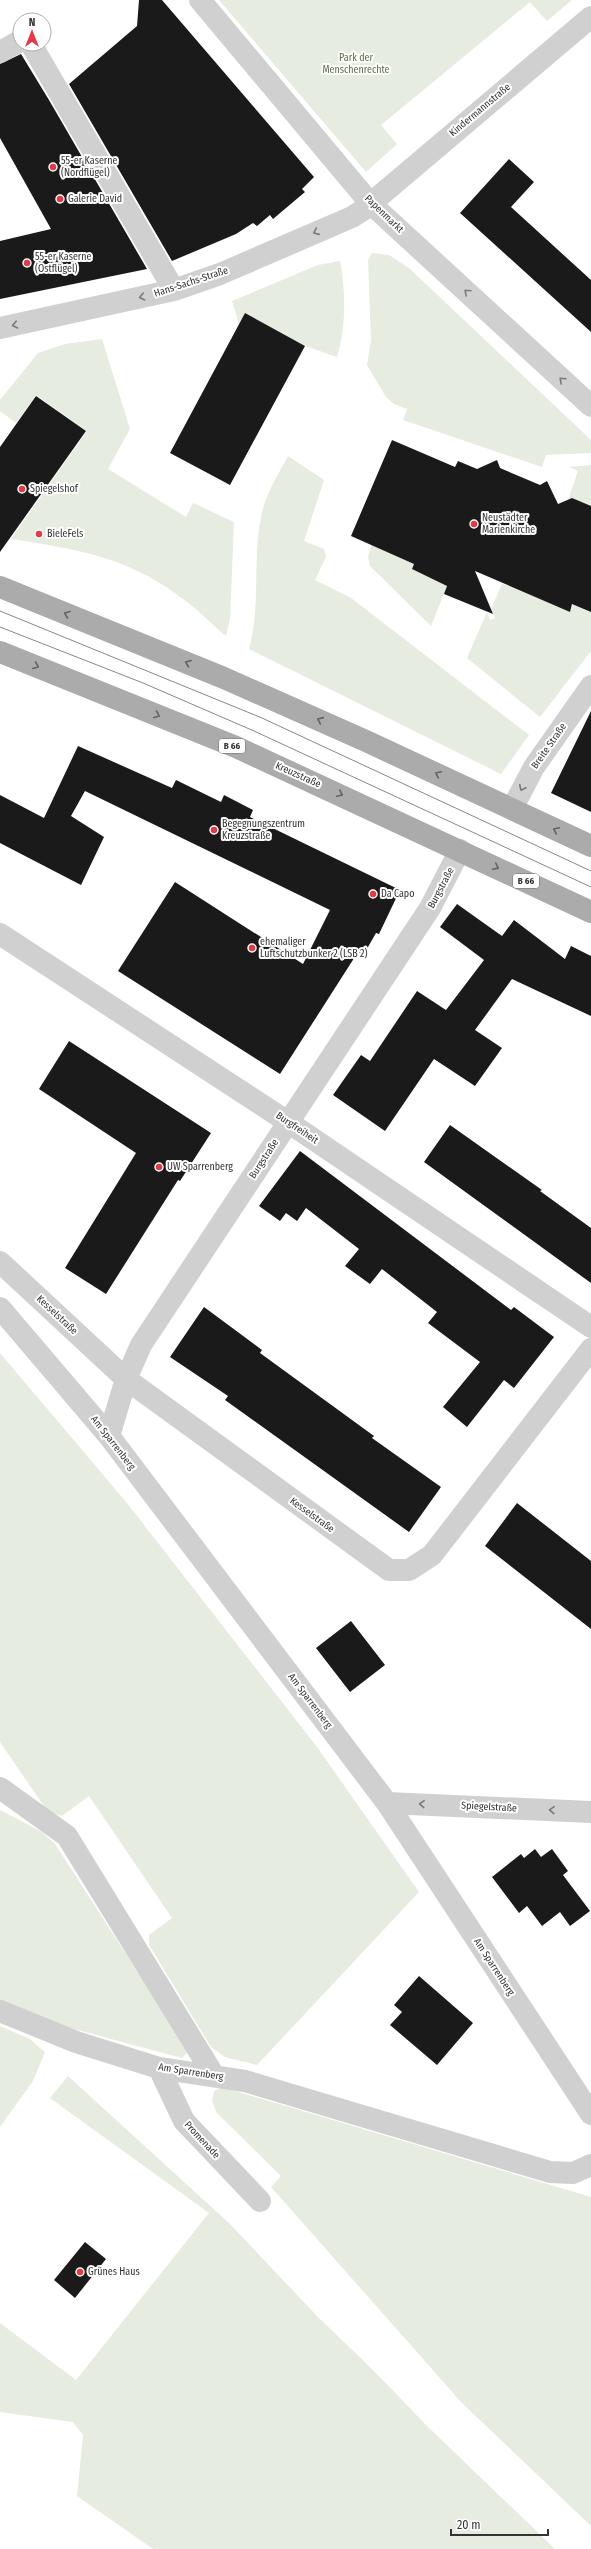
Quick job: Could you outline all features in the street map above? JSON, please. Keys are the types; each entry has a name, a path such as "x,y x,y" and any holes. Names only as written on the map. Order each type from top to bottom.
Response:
{"main road":[{"path":"0,587 224,678 591,846"},
{"name":"Kreuzstraße","path":"0,652 236,747 591,912"}],"street":[{"name":"Papenmarkt","path":"200,0 370,203 591,406"},
{"name":"Kindermannstraße","path":"370,203 591,17"},
{"path":"0,52 12,45"},
{"path":"36,52 174,290"},
{"name":"Hans-Sachs-Straße","path":"0,328 174,290 220,274 352,217 370,203"},
{"name":"Breite Straße","path":"512,809 534,767 591,686"},
{"name":"Burgstraße","path":"109,1436 126,1379 141,1345 430,908 460,850"},
{"name":"Burgfreiheit","path":"0,934 288,1122 591,1327"},
{"name":"Kesselstraße","path":"0,1262 126,1379 389,1570 409,1570 432,1555 591,1349"},
{"name":"Am Sparrenberg","path":"0,1308 109,1436 387,1803 591,2114"},
{"path":"0,1788 67,1836 213,2074"},
{"name":"Spiegelstraße","path":"387,1803 591,1812"},
{"name":"Am Sparrenberg","path":"0,2011 76,2042 159,2068 213,2074 245,2081 550,2172 573,2173 591,2167"},
{"name":"Promenade","path":"159,2068 184,2121 260,2201"}],"green space":[{"name":"Park der Menschenrechte","path":"219,0 572,0 547,21 530,2 381,125 397,144 366,172"},
{"path":"372,253 389,255 409,268 591,440 591,453 546,455 542,467 403,420 407,409 394,404 386,397 367,365 371,340 368,260"},
{"path":"340,261 344,309 342,334 337,357 305,346 245,313 239,324 232,301 318,265"},
{"path":"102,339 130,429 108,469 186,517 193,503 234,522 230,619 226,636 192,606 166,587 125,565 82,552 11,539 87,431 36,395 16,423 0,411 0,400 38,353 65,344"},
{"path":"288,456 324,480 304,541 324,549 326,557 315,580 351,598 529,735 501,774 249,649 255,613 259,526 268,495"},
{"path":"591,465 591,505 587,509 573,502 571,498 568,500 578,471 569,467"},
{"path":"371,545 415,561 412,569 451,576 431,626 370,566 368,557"},
{"path":"510,578 536,589 533,596 538,598 541,591 570,612 573,604 591,612 591,651 540,717 467,658 487,612 490,620 495,618 491,609 502,584 507,585"},
{"path":"0,1353 127,1503 317,1747 419,1892 257,2065 225,2057 211,2047 149,1945 149,1935 172,1918 89,1796 62,1816 48,1812 0,1742"},
{"path":"0,1810 42,1832 55,1844 186,2047 187,2053 182,2058 55,2024 0,2000"},
{"path":"0,2026 30,2039 45,2052 33,2081 0,2127"},
{"path":"68,2076 230,2224 317,2316 375,2372 425,2424 555,2549 153,2549 77,2496 83,2435 73,2422 0,2412 0,2323 76,2380 209,2213 50,2098"},
{"path":"222,2087 591,2197 591,2526 462,2403 271,2187 281,2176 217,2113 212,2101 214,2091"}],"building":[{"path":"139,0 162,0 314,177 302,189 305,192 273,219 270,215 257,226 253,223 236,234 172,261 69,84 137,26"},
{"name":"55-er Kaserne (Nordflügel)","path":"21,54 147,269 0,299 0,241 51,229 0,138 0,64"},
{"path":"509,159 534,182 511,207 591,280 591,332 460,213"},
{"path":"245,313 305,346 230,485 170,453"},
{"name":"Spiegelshof","path":"36,396 86,431 0,552 0,447"},
{"name":"Neustädter Marienkirche","path":"392,440 455,467 458,461 477,469 497,460 500,468 540,485 547,481 558,504 572,498 591,506 591,612 572,604 570,612 475,571 493,614 444,594 447,586 412,569 414,564 351,536"},
{"path":"591,711 591,812 551,793"},
{"path":"78,746 172,788 176,780 221,802 224,795 253,810 250,817 400,890 379,934 376,933 364,954 358,952 280,1074 118,971 175,882 303,964 330,910 85,791 71,816 104,837 81,885 0,843 0,795 44,818"},
{"path":"457,904 502,936 514,920 565,959 571,946 591,956 591,1016 512,979 475,1030 502,1048 475,1086 434,1059 385,1131 333,1095 361,1055 370,1061 417,991 446,1010 484,960 440,927"},
{"name":"UW Sparrenberg","path":"69,1041 211,1133 180,1181 178,1180 106,1294 65,1268 136,1153 39,1089"},
{"path":"450,1125 542,1190 540,1191 591,1228 591,1283 424,1162"},
{"path":"300,1151 511,1310 514,1307 554,1337 514,1388 504,1380 467,1427 443,1407 480,1362 428,1323 437,1312 382,1269 370,1284 345,1266 359,1249 306,1208 297,1221 286,1213 280,1221 259,1206"},
{"path":"204,1307 262,1350 260,1353 374,1436 372,1438 441,1487 409,1532 225,1400 228,1396 170,1357"},
{"path":"517,1503 591,1561 591,1629 485,1546"},
{"path":"351,1621 385,1665 350,1692 316,1648"},
{"path":"535,1849 541,1857 552,1849 568,1871 563,1875 590,1911 570,1926 560,1912 542,1926 527,1906 519,1913 492,1877 521,1854 524,1858"},
{"path":"419,1976 473,2023 437,2065 390,2025 402,2012 394,2005"},
{"path":"85,2242 106,2259 75,2298 54,2280"}],"tram line":[{"path":"0,611 262,718 591,871"},
{"path":"0,627 143,683 254,731 591,887"}],"place":[{"name":"55-er Kaserne (Nordflügel)","path":"53,167"},
{"name":"Galerie David","path":"60,199"},
{"name":"55-er Kaserne (Ostflügel)","path":"27,263"},
{"name":"Spiegelshof","path":"22,489"},
{"name":"Neustädter Marienkirche","path":"474,524"},
{"name":"BieleFels","path":"39,534"},
{"name":"Begegnungszentrum Kreuzstraße","path":"214,830"},
{"name":"Da Capo","path":"373,894"},
{"name":"ehemaliger Luftschutzbunker 2 (LSB 2)","path":"252,948"},
{"name":"UW Sparrenberg","path":"159,1167"},
{"name":"Grünes Haus","path":"80,2272"}]}
